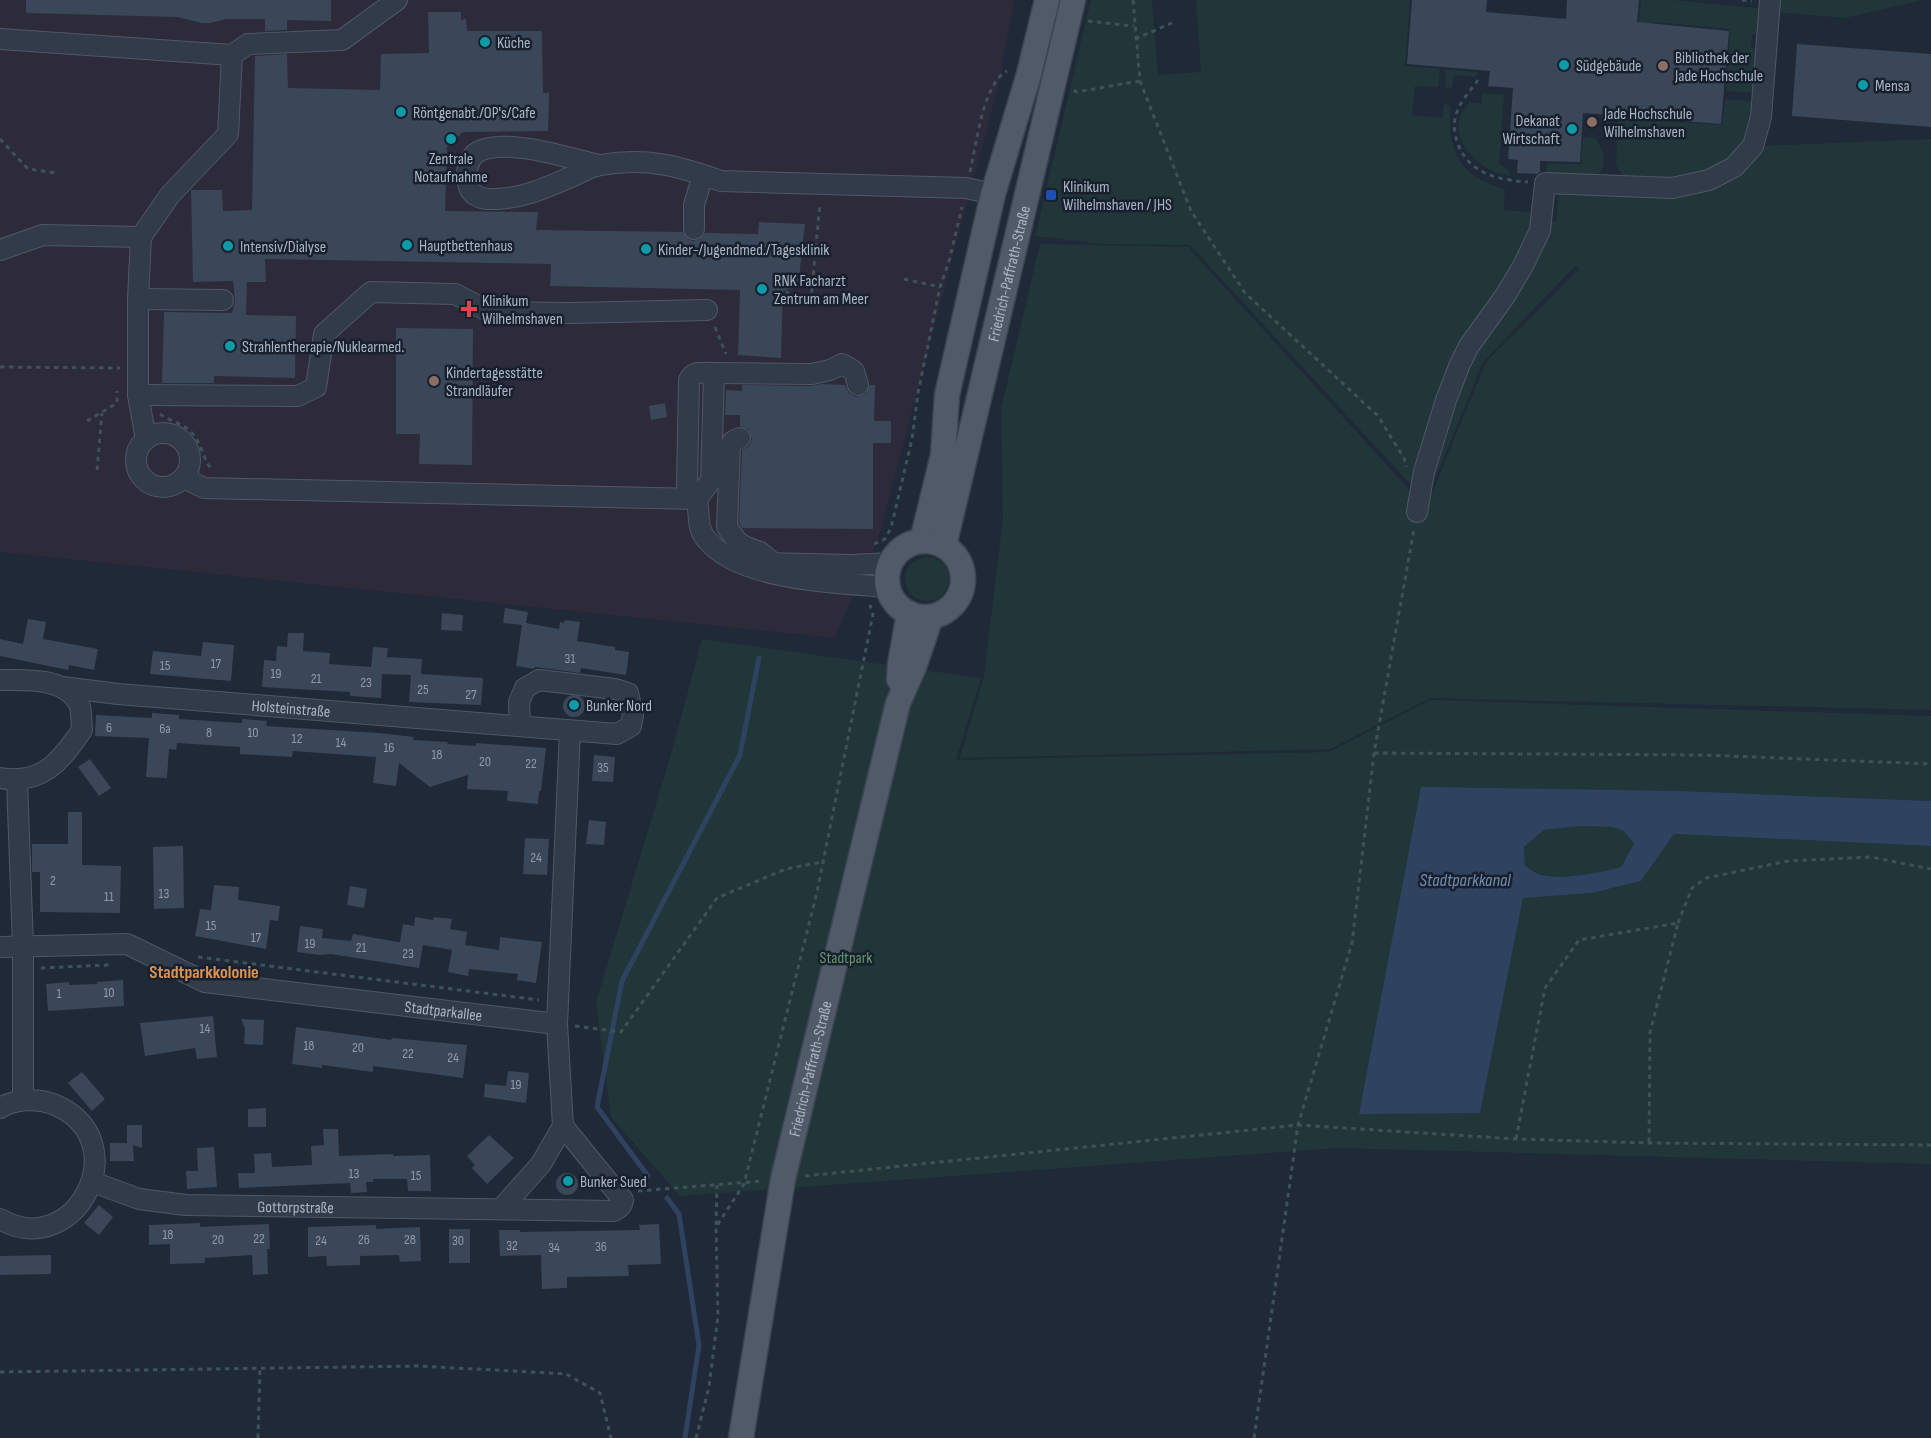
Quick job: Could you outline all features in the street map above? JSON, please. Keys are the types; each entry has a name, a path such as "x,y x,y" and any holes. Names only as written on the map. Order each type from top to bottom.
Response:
{"main road":[{"name":"Friedrich-Paffrath-Straße","path":"933,544 947,395 993,194 1029,74 1047,0"},
{"name":"Friedrich-Paffrath-Straße","path":"933,544 1078,10"},
{"path":"933,544 953,554 960,563 963,586 952,607 942,613 920,615 899,607 892,598 887,575 890,563 903,548 909,545 933,544"},
{"name":"Friedrich-Paffrath-Straße","path":"741,1438 783,1179 898,703 900,664 920,615"}],"street":[{"path":"0,39 232,55 248,44 342,40 397,0"},
{"path":"1417,512 1424,472 1446,400 1460,364 1469,346 1506,296 1540,230 1545,183 1672,188 1709,180 1734,167 1753,146 1761,117 1770,0"},
{"path":"146,439 144,395 129,368 138,299 141,237 170,195 228,134 232,55"},
{"path":"598,165 509,147 481,150 471,158 467,166 468,186 473,194 484,199 507,198 538,191 598,165 639,161 683,168 721,181 966,188 993,194"},
{"path":"694,229 694,205 703,175"},
{"path":"0,250 43,235 141,237"},
{"path":"144,395 298,396 316,387 324,334 371,292 455,294 490,312 707,310"},
{"path":"138,299 223,300"},
{"path":"858,385 854,371 842,364 830,370 812,374 695,373 691,375 688,380 687,485 697,499 698,520 706,540 726,556 743,565 769,574 888,587"},
{"path":"697,499 711,480 712,420 722,374"},
{"path":"687,420 712,420"},
{"path":"162,433 179,438 185,444 190,461 189,470 184,478 169,487 160,488 143,480 136,464 136,454 146,439 162,433"},
{"path":"740,438 733,441 729,447 727,527 737,541 760,552 772,562"},
{"path":"711,453 728,475"},
{"path":"184,478 204,488 697,499"},
{"path":"743,565 772,562 852,565 890,563"},
{"name":"Holsteinstraße","path":"0,680 32,680 62,687 118,694 617,734 631,726 633,715 628,693 615,688 539,680 525,688 519,702 520,725"},
{"path":"23,1100 23,946 8,780 44,773 65,754 82,730 78,703 62,687"},
{"path":"501,1209 541,1164 563,1126 557,1024 570,731"},
{"name":"Stadtparkallee","path":"0,947 127,944 205,982 557,1024"},
{"path":"0,1108 23,1100 44,1101 64,1109 80,1122 91,1140 95,1161 93,1182 83,1201 68,1216 50,1225 28,1228 0,1219"},
{"path":"563,1126 617,1191"},
{"name":"Gottorpstraße","path":"93,1182 140,1199 186,1205 614,1211 622,1205 623,1200 617,1191"}],"path":[{"path":"1133,0 1140,81 1191,211 1245,293 1378,416 1404,458 1406,469"},
{"path":"1078,10 1134,26"},
{"path":"1135,39 1174,22"},
{"path":"870,546 885,539 891,528 912,440 918,393 940,288 949,261 988,94 1003,73 1010,69 1029,74"},
{"path":"1478,80 1457,112 1454,125 1455,137 1467,161 1478,171 1494,177 1509,181 1545,183"},
{"path":"1069,83 1076,92 1140,81"},
{"path":"0,140 28,169 56,173"},
{"path":"787,291 790,299 811,299 821,183"},
{"path":"904,279 940,288"},
{"path":"707,310 729,360 722,374"},
{"path":"0,367 129,368"},
{"path":"119,376 129,368"},
{"path":"87,421 117,404 118,386"},
{"path":"144,395 159,414 190,430 198,440 206,462 212,470"},
{"path":"97,470 102,413"},
{"path":"1254,1438 1298,1125 1352,943 1374,753 1417,512"},
{"path":"716,1227 744,1184 814,903 873,614 872,607 867,601"},
{"path":"1374,753 1703,755 1931,765"},
{"path":"1649,1143 1650,1033 1678,923 1692,888 1706,878 1788,861 1871,857 1931,869"},
{"path":"557,1024 621,1032 717,898 786,869 822,862"},
{"path":"1516,1139 1545,988 1579,940 1678,923"},
{"path":"190,956 540,1000"},
{"path":"617,1191 744,1184 1298,1125 1516,1139 1649,1143 1931,1145"},
{"path":"696,1438 709,1387 718,1316 717,1185"},
{"path":"0,1372 420,1366 567,1374 600,1393 611,1438"},
{"path":"258,1438 260,1367"}],"shaded area":[{"name":"Klinikum Wilhelmshaven","path":"0,0 1014,0 999,83 879,536 835,638 0,552"}],"green space":[{"path":"1091,0 1152,0 1158,75 1201,72 1196,0 1410,0 1405,66 1478,72 1475,77 1454,75 1452,88 1445,87 1446,70 1440,69 1438,87 1415,86 1412,115 1442,118 1444,104 1450,105 1451,136 1454,148 1466,169 1489,184 1505,189 1504,210 1538,213 1548,220 1556,221 1559,190 1678,194 1758,146 1931,139 1931,710 1431,698 1330,749 960,758 984,676 1003,518 1001,409 1040,244 1188,247 1426,508 1486,362 1579,269 1575,266 1483,362 1426,501 1190,245 1105,244 1035,236"},
{"path":"1641,0 1672,0 1757,8 1760,11 1762,34 1752,34 1751,48 1761,49 1754,93 1726,91 1730,29 1654,22 1652,44 1637,42"},
{"path":"1775,0 1923,0 1845,18 1774,12"},
{"path":"1482,93 1504,95 1499,164 1508,169 1510,176 1498,173 1475,159 1466,149 1461,138 1459,126 1461,114 1469,103 1482,103"},
{"path":"1725,99 1754,101 1755,123 1740,152 1695,180 1624,177 1616,165 1618,118 1722,125"},
{"path":"1583,137 1595,138 1601,148 1604,163 1600,172 1595,177 1546,177 1547,163 1581,164"},
{"path":"927,557 942,564 949,579 942,594 927,601 912,594 905,579 912,564"},
{"name":"Stadtpark","path":"702,639 981,678 956,760 1329,752 1430,700 1931,716 1931,801 1681,791 1422,788 1480,1113 1523,898 1592,893 1641,881 1674,834 1931,846 1931,1164 1337,1148 680,1196 611,1117 596,1002 670,758"},
{"path":"1581,826 1612,827 1625,832 1634,844 1621,867 1560,877 1535,873 1525,866 1524,847 1544,830"}],"water":[{"name":"Stadtparkkanal","path":"1421,787 1681,791 1931,801 1931,846 1674,834 1641,881 1592,893 1523,898 1480,1113 1359,1114","holes":["1581,826 1612,827 1624,831 1634,844 1621,867 1560,877 1535,873 1525,866 1524,847 1544,830"]}],"building":[{"path":"26,0 331,0 331,21 287,20 287,30 265,31 265,19 226,19 202,23 177,17 26,13"},
{"path":"1412,0 1487,0 1486,12 1566,19 1567,0 1639,0 1637,22 1729,31 1721,124 1583,113 1580,162 1540,161 1540,172 1537,174 1517,173 1518,160 1508,159 1513,88 1488,86 1490,71 1407,64"},
{"path":"428,12 461,12 461,20 466,19 467,31 542,31 543,93 549,93 548,131 463,132 447,147 445,211 538,212 536,230 683,232 688,239 693,241 700,239 705,233 758,234 759,222 805,224 798,287 783,291 781,358 738,355 740,290 550,286 551,264 265,259 266,282 247,282 246,315 296,316 295,378 214,376 214,383 162,383 164,312 232,313 235,301 233,281 193,282 191,190 222,190 223,211 252,210 255,56 287,54 288,88 380,90 381,54 429,53"},
{"name":"Mensa","path":"1797,44 1931,54 1931,127 1792,116"},
{"name":"Kindertagesstätte Strandläufer","path":"396,328 473,329 472,465 419,464 420,434 396,434"},
{"path":"742,385 812,386 845,385 849,393 856,397 866,394 870,385 875,385 874,421 891,421 891,443 873,443 873,529 742,528 739,523 742,450 749,446 752,439 748,429 740,426 740,415 725,415 726,390 742,391"},
{"path":"665,403 667,417 651,420 649,406"},
{"path":"505,608 528,612 526,623 559,629 560,622 564,623 565,620 580,622 577,641 615,647 615,650 629,652 626,675 581,668 580,673 516,666 522,625 503,623"},
{"path":"442,613 463,615 462,631 441,630"},
{"path":"28,619 46,622 43,639 98,649 94,670 69,665 68,670 0,656 0,639 23,644"},
{"path":"288,633 304,633 303,651 330,653 329,664 371,667 373,647 388,648 387,657 422,659 421,674 483,678 481,705 409,702 411,675 382,674 381,698 350,696 350,692 262,687 264,660 276,661 277,646 287,647"},
{"path":"203,642 234,645 231,681 150,674 153,651 201,656"},
{"path":"574,695 582,698 585,706 582,714 574,717 566,714 563,706 566,698"},
{"path":"152,713 179,715 179,719 242,723 242,719 267,721 266,726 379,733 414,737 413,740 448,742 447,744 476,746 476,743 546,748 541,791 539,791 538,804 507,801 508,791 467,789 468,775 430,787 399,763 396,786 373,783 376,757 293,751 292,757 240,754 240,747 177,743 176,750 169,749 167,778 146,777 149,738 95,736 96,715 152,718"},
{"path":"594,755 615,757 613,782 592,781"},
{"path":"90,759 111,788 99,796 78,767"},
{"path":"68,812 82,812 82,865 121,866 120,913 40,912 40,872 32,872 32,844 68,844"},
{"path":"589,820 606,822 604,845 586,844"},
{"path":"525,838 549,839 547,875 523,874"},
{"path":"183,846 184,908 154,909 153,847"},
{"path":"214,885 239,887 238,900 280,906 278,921 270,920 266,949 195,936 200,909 211,910"},
{"path":"350,886 367,889 364,908 347,905"},
{"path":"415,917 433,920 434,917 452,919 450,929 467,932 465,945 499,950 500,937 542,942 536,983 517,980 518,974 469,969 468,976 448,972 452,950 423,945 419,968 331,954 297,952 300,926 323,929 322,938 351,941 353,934 400,942 403,924 414,926"},
{"path":"123,980 124,1006 48,1011 46,984 69,982 69,985 97,984 97,982"},
{"path":"213,1016 217,1057 197,1059 195,1048 145,1056 140,1023"},
{"path":"241,1019 264,1020 263,1045 244,1044 245,1029"},
{"path":"296,1027 391,1040 392,1038 467,1045 463,1078 373,1066 373,1072 322,1065 322,1068 292,1064"},
{"path":"508,1071 529,1073 526,1103 484,1097 485,1084 506,1086"},
{"path":"82,1072 105,1099 92,1111 68,1083"},
{"path":"266,1108 266,1127 248,1127 248,1109"},
{"path":"127,1125 142,1125 142,1148 133,1145 134,1161 110,1161 110,1143 127,1143"},
{"path":"323,1129 338,1129 339,1156 430,1155 431,1191 408,1191 407,1179 373,1179 373,1182 366,1182 367,1192 351,1193 350,1183 239,1188 238,1173 255,1173 254,1154 271,1153 272,1167 312,1165 311,1146 324,1145"},
{"path":"489,1135 514,1158 487,1184 472,1168 475,1165 467,1156"},
{"path":"214,1147 217,1187 187,1189 186,1171 198,1171 197,1148"},
{"path":"567,1173 575,1176 578,1184 575,1192 567,1195 559,1192 556,1184 559,1176"},
{"path":"99,1205 113,1217 99,1235 84,1223"},
{"path":"200,1223 200,1227 269,1224 268,1274 253,1275 252,1255 205,1258 205,1263 170,1264 170,1244 149,1245 149,1225"},
{"path":"659,1224 661,1264 628,1265 629,1276 567,1277 567,1288 542,1289 541,1255 500,1256 499,1230 520,1230 520,1232 640,1230 639,1225"},
{"path":"376,1225 376,1229 420,1227 421,1261 400,1262 399,1255 360,1256 360,1265 327,1266 326,1256 308,1257 308,1227"},
{"path":"449,1229 470,1229 470,1263 449,1263"},
{"path":"51,1255 51,1274 0,1275 0,1256"}],"waterway":[{"path":"648,1176 597,1107 622,981 740,755 759,658"},
{"path":"667,1198 679,1214 699,1345 685,1438"}],"place":[{"name":"Küche","path":"485,42"},
{"name":"Südgebäude","path":"1564,65"},
{"name":"Bibliothek der Jade Hochschule","path":"1663,66"},
{"name":"Mensa","path":"1863,85"},
{"name":"Röntgenabt./OP's/Cafe","path":"401,112"},
{"name":"Jade Hochschule Wilhelmshaven","path":"1592,122"},
{"name":"Dekanat Wirtschaft","path":"1572,129"},
{"name":"Zentrale Notaufnahme","path":"451,139"},
{"name":"Klinikum Wilhelmshaven / JHS","path":"1051,195"},
{"name":"Hauptbettenhaus","path":"407,245"},
{"name":"Intensiv/Dialyse","path":"228,246"},
{"name":"Kinder-/Jugendmed./Tagesklinik","path":"646,249"},
{"name":"RNK Facharzt Zentrum am Meer","path":"762,289"},
{"name":"Klinikum Wilhelmshaven","path":"469,309"},
{"name":"Strahlentherapie/Nuklearmed.","path":"230,346"},
{"name":"Kindertagesstätte Strandläufer","path":"434,381"},
{"name":"Bunker Nord","path":"574,705"},
{"name":"Bunker Sued","path":"568,1181"}],"district":[{"name":"Stadtparkkolonie","path":"204,972"}]}
